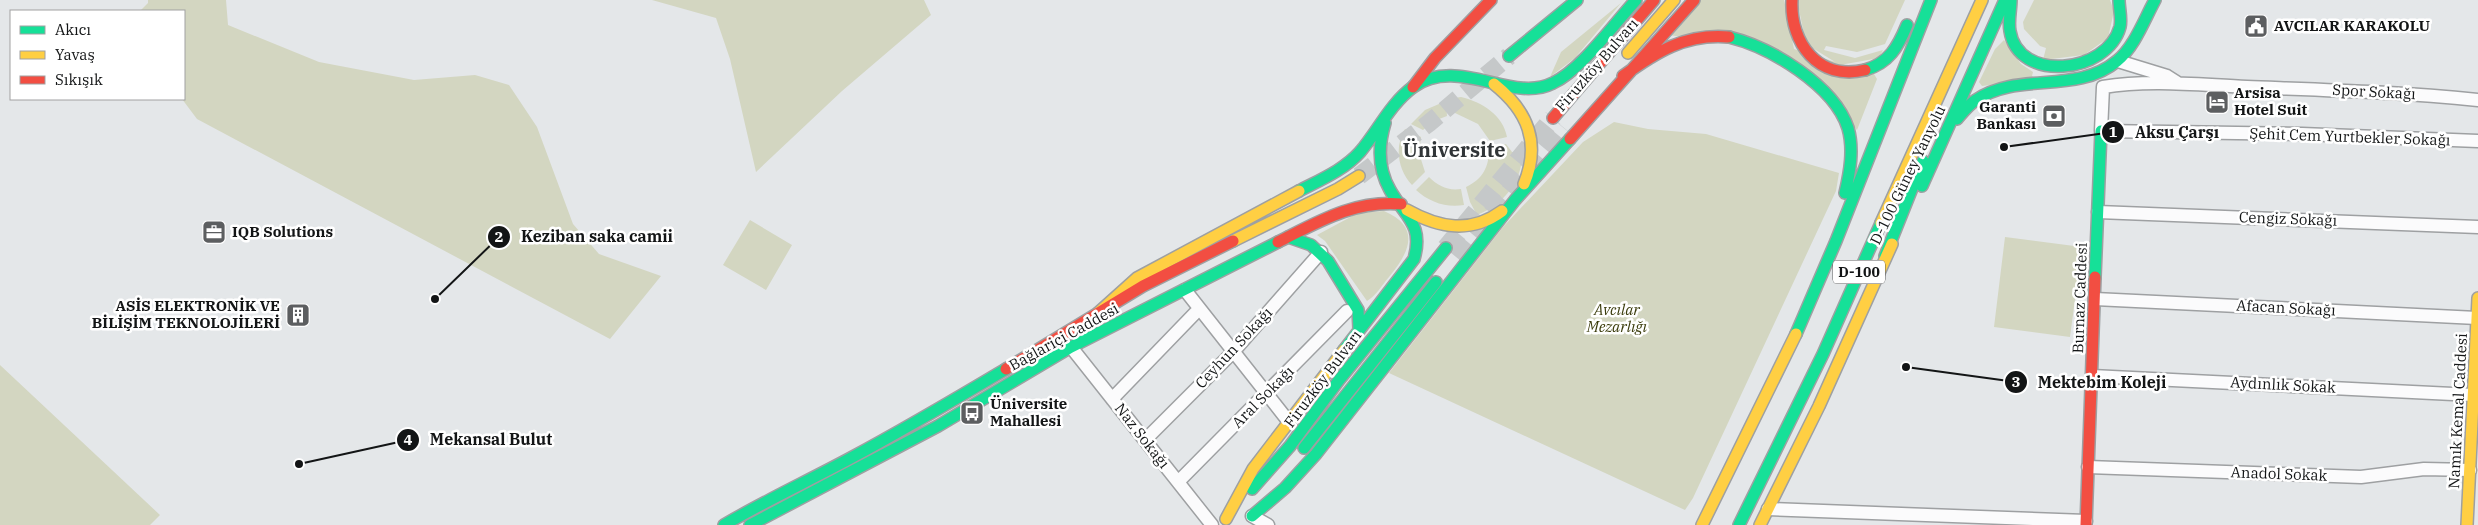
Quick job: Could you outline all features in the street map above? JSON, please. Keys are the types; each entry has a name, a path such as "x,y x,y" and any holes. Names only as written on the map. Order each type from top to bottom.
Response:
{"main road":[{"path":"1413,87 1430,64 1491,0"},
{"path":"1509,56 1577,0"},
{"path":"1493,84 1529,89 1540,88 1560,80 1570,72 1636,0"},
{"name":"Firuzköy Bulvarı","path":"1553,118 1654,0"},
{"name":"Firuzköy Bulvarı","path":"1622,60 1674,0"},
{"path":"1248,521 1284,488 1316,454 1515,200 1623,76 1694,0"},
{"path":"1792,0 1791,21 1801,45 1810,57 1822,66 1843,71 1866,70 1888,59 1897,48 1910,16"},
{"name":"D-100","path":"1702,525 1786,356 1836,241 1931,0"},
{"name":"D-100","path":"1739,525 1823,354 1930,110 1982,0"},
{"name":"D-100 Güney Yanyolu","path":"1760,525 1819,406 1885,256 1929,173 2005,0"},
{"path":"2011,0 2008,26 2012,40 2021,53 2034,64 2058,68 2090,60 2101,54 2112,44 2118,34 2121,20 2118,0"},
{"path":"1947,132 1969,105 1989,93 2001,89 2078,80 2106,69 2118,61 2129,47 2155,0"},
{"path":"1885,256 1949,97 1974,17"},
{"path":"1623,76 1661,48 1673,43 1711,35 1732,37 1753,43 1767,50 1808,80 1835,106 1845,122 1848,134 1850,166 1836,241"},
{"path":"1098,313 1137,278 1341,168 1359,153 1404,94 1413,87 1431,79 1454,75 1477,78 1493,84 1506,92 1522,113 1531,138 1532,161 1526,182 1515,200 1493,217 1481,223 1460,228 1440,226 1420,219 1404,207"},
{"path":"1223,522 1253,469 1414,259 1418,242 1413,223 1404,207 1391,192 1383,175 1379,157 1380,138 1388,115"},
{"name":"Burnaz Caddesi","path":"2086,523 2101,131"},
{"name":"Bağlariçi Caddesi","path":"724,525 745,511 847,460 932,414 1143,286 1338,189 1359,176"},
{"name":"Bağlariçi Caddesi","path":"750,525 938,426 1071,347 1333,214 1361,204 1378,202 1404,207"},
{"path":"1288,237 1308,242 1321,252 1358,310 1359,329"},
{"name":"Firuzköy Bulvarı","path":"1223,522 1290,446 1339,380 1446,248"},
{"name":"Firuzköy Bulvarı","path":"1248,521 1456,257"},
{"name":"Namık Kemal Caddesi","path":"2467,525 2475,419 2473,394 2478,298"},
{"path":"812,476 819,489"}],"street":[{"name":"Spor Sokağı","path":"2118,61 2167,76 2180,84"},
{"name":"Spor Sokağı","path":"2101,131 2103,86 2118,84 2180,84 2412,93 2478,100"},
{"name":"Şehit Cem Yurtbekler Sokağı","path":"2101,131 2302,134 2478,141"},
{"name":"Cengiz Sokağı","path":"2098,212 2478,227"},
{"name":"Ceyhun Sokağı","path":"1145,440 1233,352 1321,252"},
{"path":"1185,290 1289,422"},
{"name":"Afacan Sokağı","path":"2095,299 2477,318"},
{"path":"1112,398 1200,309"},
{"name":"Aral Sokağı","path":"1178,482 1347,311"},
{"name":"Naz Sokağı","path":"1071,347 1212,525"},
{"name":"Aydınlık Sokak","path":"2092,376 2473,394"},
{"name":"Anadol Sokak","path":"2088,467 2361,477 2424,469 2470,470"},
{"path":"1768,509 2086,523"},
{"path":"1248,521 1268,525"}],"green space":[{"path":"148,0 226,0 228,25 319,62 414,80 475,75 509,85 537,127 573,224 599,254 661,276 610,339 197,119 183,100 185,100 185,10 141,10 148,3"},
{"path":"652,0 924,0 931,15 842,91 756,172 730,59 716,18"},
{"path":"1701,0 1784,0 1794,49 1874,74 1877,79 1857,130 1783,52 1669,35"},
{"path":"1797,0 1905,0 1885,44 1857,52 1826,46 1824,50 1855,58 1883,50 1879,58 1840,65 1806,44"},
{"path":"2034,0 2110,0 2114,11 2108,38 2084,55 2043,60 2046,48 2040,46 2024,29 2023,22"},
{"path":"1621,3 1575,58 1550,77 1561,52"},
{"path":"2004,40 2021,64 2033,72 2031,80 1982,86 1979,82 1995,49"},
{"path":"1461,97 1484,106 1496,116 1505,129 1507,137 1490,141 1478,124 1455,113 1454,98"},
{"path":"1446,101 1447,116 1434,121 1423,130 1411,124 1425,110"},
{"name":"Avcılar Mezarlığı","path":"1614,122 1648,129 1706,134 1839,173 1836,191 1693,498 1685,510 1389,373 1503,227 1583,142"},
{"path":"1405,129 1421,137 1419,153 1425,172 1412,185 1403,172 1399,158 1399,143"},
{"path":"1506,144 1512,152 1522,153 1519,173 1510,191 1503,198 1486,211 1477,215 1470,202 1466,187 1477,180 1484,172 1488,161 1489,149"},
{"path":"1429,177 1444,187 1461,189 1464,205 1444,205 1432,201 1416,190"},
{"path":"1384,211 1396,217 1404,225 1408,233 1408,241 1402,259 1396,268 1367,301 1325,241 1317,235 1358,213"},
{"path":"750,220 792,245 766,290 723,265"},
{"path":"2005,237 2082,247 2070,337 1994,327"},
{"path":"0,365 160,515 150,525 0,525"}],"tunnel":[{"path":"1359,176 1429,123 1509,56"},
{"path":"1446,248 1553,118"},
{"path":"1456,257 1563,127"}],"traffic: fast":[{"path":"1509,56 1577,0"},
{"path":"1299,191 1331,174 1354,158 1367,144 1398,101 1413,87 1430,79 1448,76 1466,77 1520,88 1537,88 1553,83 1575,68 1597,46 1636,0"},
{"path":"1796,334 1836,241 1931,0"},
{"path":"1922,186 2005,0"},
{"path":"2011,0 2009,27 2016,48 2029,59 2045,65 2063,66 2082,63 2098,55 2112,43 2121,24 2119,0"},
{"path":"1957,119 1973,102 1992,91 2010,86 2065,81 2101,71 2117,61 2129,48 2155,0"},
{"path":"1865,70 1880,63 1892,53 1907,25"},
{"path":"1729,37 1763,49 1799,70 1815,83 1841,112 1848,128 1851,144 1850,169 1845,193"},
{"path":"1344,350 1414,259 1417,237 1415,229 1390,190 1381,166 1380,149 1385,123"},
{"path":"2095,277 2101,131"},
{"path":"1252,516 1285,488 1316,454 1515,200 1570,139"},
{"path":"1885,256 1923,161"},
{"path":"1739,525 1823,354 1881,223"},
{"path":"1288,237 1311,245 1328,261 1358,310 1359,329"},
{"path":"750,525 938,426 1071,347 1278,242"},
{"path":"1252,489 1290,446 1339,380 1446,248"},
{"path":"1304,448 1436,282"},
{"path":"724,525 869,448 1006,369"}],"traffic: slow":[{"path":"1628,53 1674,0"},
{"path":"1881,223 1982,0"},
{"path":"1494,84 1515,105 1528,129 1531,141 1531,155 1524,184"},
{"path":"1233,241 1338,189 1359,176"},
{"path":"1098,313 1137,278 1299,191"},
{"path":"1407,210 1431,221 1455,226 1479,223 1502,211"},
{"path":"1760,525 1819,406 1892,244"},
{"path":"2467,525 2478,298"},
{"path":"1702,525 1796,334"},
{"path":"1226,519 1253,469 1344,350"}],"traffic: jam":[{"path":"1413,87 1435,58 1491,0"},
{"path":"1553,118 1654,0"},
{"path":"1570,139 1694,0"},
{"path":"1792,0 1796,31 1810,55 1821,64 1833,70 1848,72 1865,70"},
{"path":"1623,76 1647,59 1685,41 1699,38 1729,37"},
{"path":"1278,242 1322,220 1352,209 1368,205 1401,204"},
{"path":"1006,369 1143,286 1233,241"},
{"path":"2086,525 2095,277"}],"place":[{"name":"AVCILAR KARAKOLU","path":"2256,26"},
{"name":"Arsisa Hotel Suit","path":"2217,102"},
{"name":"Garanti Bankası","path":"2054,116"},
{"name":"Aksu Çarşı","path":"2004,147"},
{"name":"IQB Solutions","path":"214,232"},
{"name":"Keziban saka camii","path":"435,299"},
{"name":"ASİS ELEKTRONİK VE BİLİŞİM TEKNOLOJİLERİ","path":"298,315"},
{"name":"Mektebim Koleji","path":"1906,367"},
{"name":"Üniversite Mahallesi","path":"972,413"},
{"name":"Mekansal Bulut","path":"299,464"}],"district":[{"name":"Üniversite","path":"1454,150"}]}
